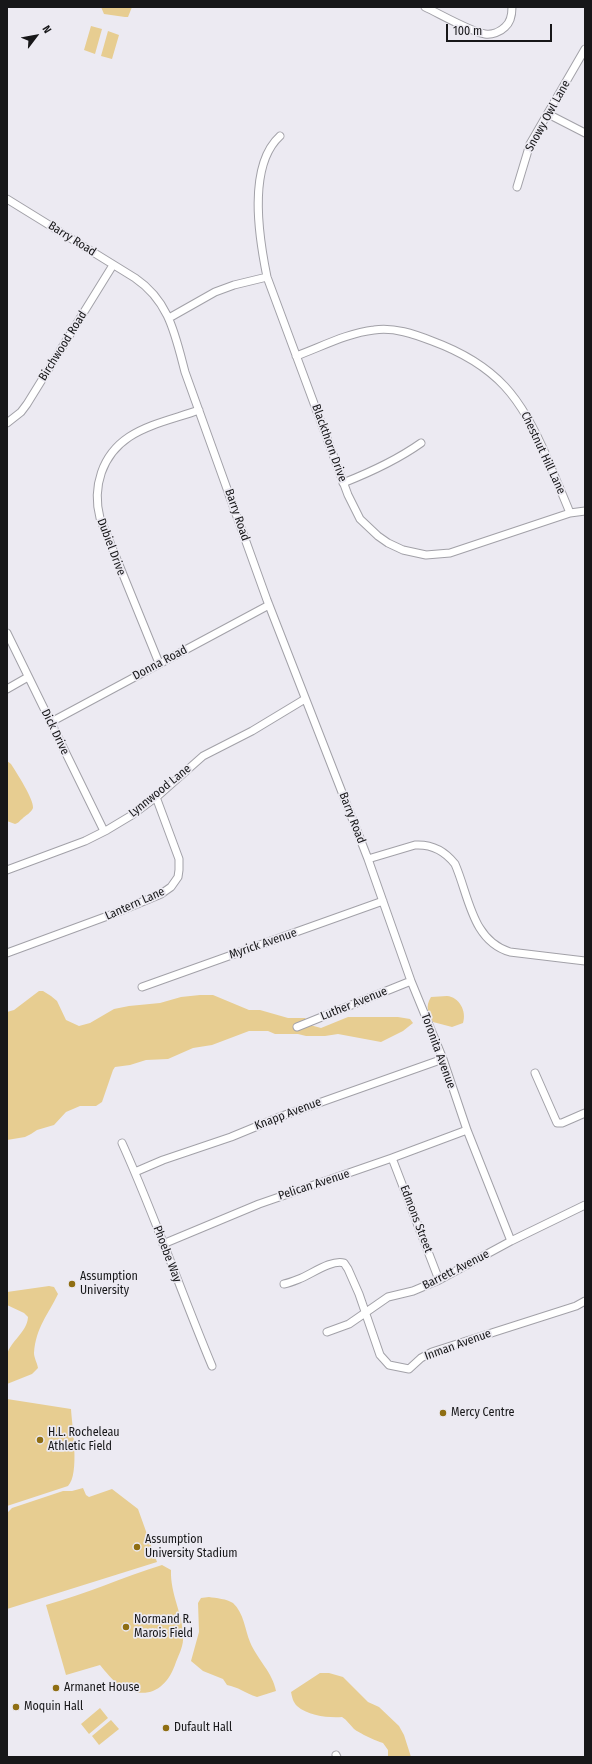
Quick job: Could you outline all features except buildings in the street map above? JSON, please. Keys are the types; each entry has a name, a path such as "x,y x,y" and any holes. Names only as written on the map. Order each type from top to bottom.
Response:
{"street":[{"path":"425,7 479,32 490,34 497,32 506,26 511,17 512,7"},
{"name":"Snowy Owl Lane","path":"517,187 530,144 585,49"},
{"path":"548,114 585,133"},
{"name":"Blackthorn Drive","path":"280,136 274,142 266,155 259,189 258,220 260,246 267,277 343,483 354,507 369,529 388,543 403,550 426,555 450,553 570,513 585,511"},
{"name":"Barry Road","path":"7,199 147,286 162,303 175,333 185,372 269,606 368,859 409,846 423,844 440,850 450,858 459,873 478,926 492,944 510,952 585,961"},
{"name":"Birchwood Road","path":"7,423 21,412 27,404 113,265"},
{"path":"169,318 215,292 234,285 267,277"},
{"name":"Chestnut Hill Lane","path":"296,356 348,337 374,330 393,330 421,337 450,348 470,358 499,380 525,411 535,430 570,513"},
{"name":"Dubiel Drive","path":"159,663 100,518 97,508 97,487 99,477 108,458 121,443 139,431 199,410"},
{"path":"343,483 384,466 421,443"},
{"name":"Donna Road","path":"51,722 159,663 269,606"},
{"name":"Dick Drive","path":"7,633 104,831"},
{"path":"7,689 28,677"},
{"name":"Lynnwood Lane","path":"7,870 85,841 132,815 156,797 203,756 247,734 306,699"},
{"name":"Lantern Lane","path":"7,953 113,914 161,894 171,888 175,882 179,870 179,859 156,797"},
{"name":"Toronita Avenue","path":"368,859 411,980 443,1060 466,1130 511,1241"},
{"name":"Myrick Avenue","path":"142,987 383,901"},
{"name":"Luther Avenue","path":"297,1028 411,980"},
{"name":"Knapp Avenue","path":"135,1172 163,1160 231,1137 282,1116 443,1060"},
{"path":"534,1074 557,1123 562,1123 585,1113"},
{"name":"Pelican Avenue","path":"163,1244 259,1204 392,1158 466,1130"},
{"name":"Phoebe Way","path":"122,1143 135,1172 188,1310 212,1366"},
{"name":"Edmons Street","path":"392,1158 439,1280"},
{"name":"Barrett Avenue","path":"327,1332 349,1324 388,1297 413,1291 439,1280 511,1241 585,1205"},
{"name":"Inman Avenue","path":"284,1284 298,1280 325,1266 342,1262 348,1269 359,1294 382,1359 393,1367 409,1369 421,1358 432,1352 585,1302"}],"shaded area":[{"path":"101,7 132,7 128,17 125,17 104,14"},
{"path":"91,26 102,29 95,54 84,50"},
{"path":"108,31 119,35 112,59 101,56"},
{"path":"7,761 11,764 28,792 33,804 31,811 15,824 7,821"},
{"path":"39,991 43,991 57,1001 66,1020 79,1026 90,1023 114,1009 160,1003 181,997 200,995 213,995 249,1010 260,1010 288,1018 305,1018 310,1025 321,1028 348,1017 398,1017 410,1019 413,1023 403,1031 381,1042 338,1034 306,1036 298,1034 275,1034 268,1031 249,1031 212,1045 193,1048 168,1059 146,1060 130,1065 115,1067 102,1102 96,1106 80,1106 66,1112 54,1125 37,1130 25,1137 7,1140 7,1012 14,1010"},
{"path":"447,996 455,999 461,1005 464,1014 463,1023 452,1027 433,1022 428,1010 428,1004 431,997"},
{"path":"49,1286 54,1287 58,1294 37,1336 34,1357 38,1368 32,1374 7,1384 7,1355 11,1345 25,1328 28,1317 24,1313 7,1305 7,1292"},
{"name":"H.L. Rocheleau Athletic Field","path":"7,1399 71,1409 74,1438 74,1471 72,1480 68,1486 7,1506"},
{"path":"83,1488 86,1495 89,1497 112,1489 138,1509 157,1562 7,1609 7,1513 12,1508 63,1491 72,1491"},
{"name":"Normand R. Marois Field","path":"162,1565 171,1570 172,1587 181,1620 183,1636 181,1649 172,1672 167,1680 154,1690 147,1693 138,1693 119,1685 100,1665 66,1675 46,1605 76,1596"},
{"path":"209,1597 228,1601 237,1607 242,1617 250,1642 272,1678 276,1691 257,1697 227,1685 223,1679 203,1671 191,1661 199,1632 198,1603 201,1598"},
{"path":"320,1673 329,1673 343,1677 368,1702 379,1707 399,1726 404,1735 411,1757 388,1757 388,1750 383,1743 356,1731 342,1717 325,1717 307,1712 297,1706 291,1692"},
{"path":"100,1708 108,1718 89,1734 81,1724"},
{"path":"111,1720 119,1729 99,1745 92,1736"}],"place":[{"name":"Assumption University","path":"72,1284"},
{"name":"Mercy Centre","path":"443,1413"},
{"name":"H.L. Rocheleau Athletic Field","path":"40,1440"},
{"name":"Assumption University Stadium","path":"137,1547"},
{"name":"Normand R. Marois Field","path":"126,1627"},
{"name":"Armanet House","path":"56,1688"},
{"name":"Moquin Hall","path":"16,1707"},
{"name":"Dufault Hall","path":"166,1728"}]}
